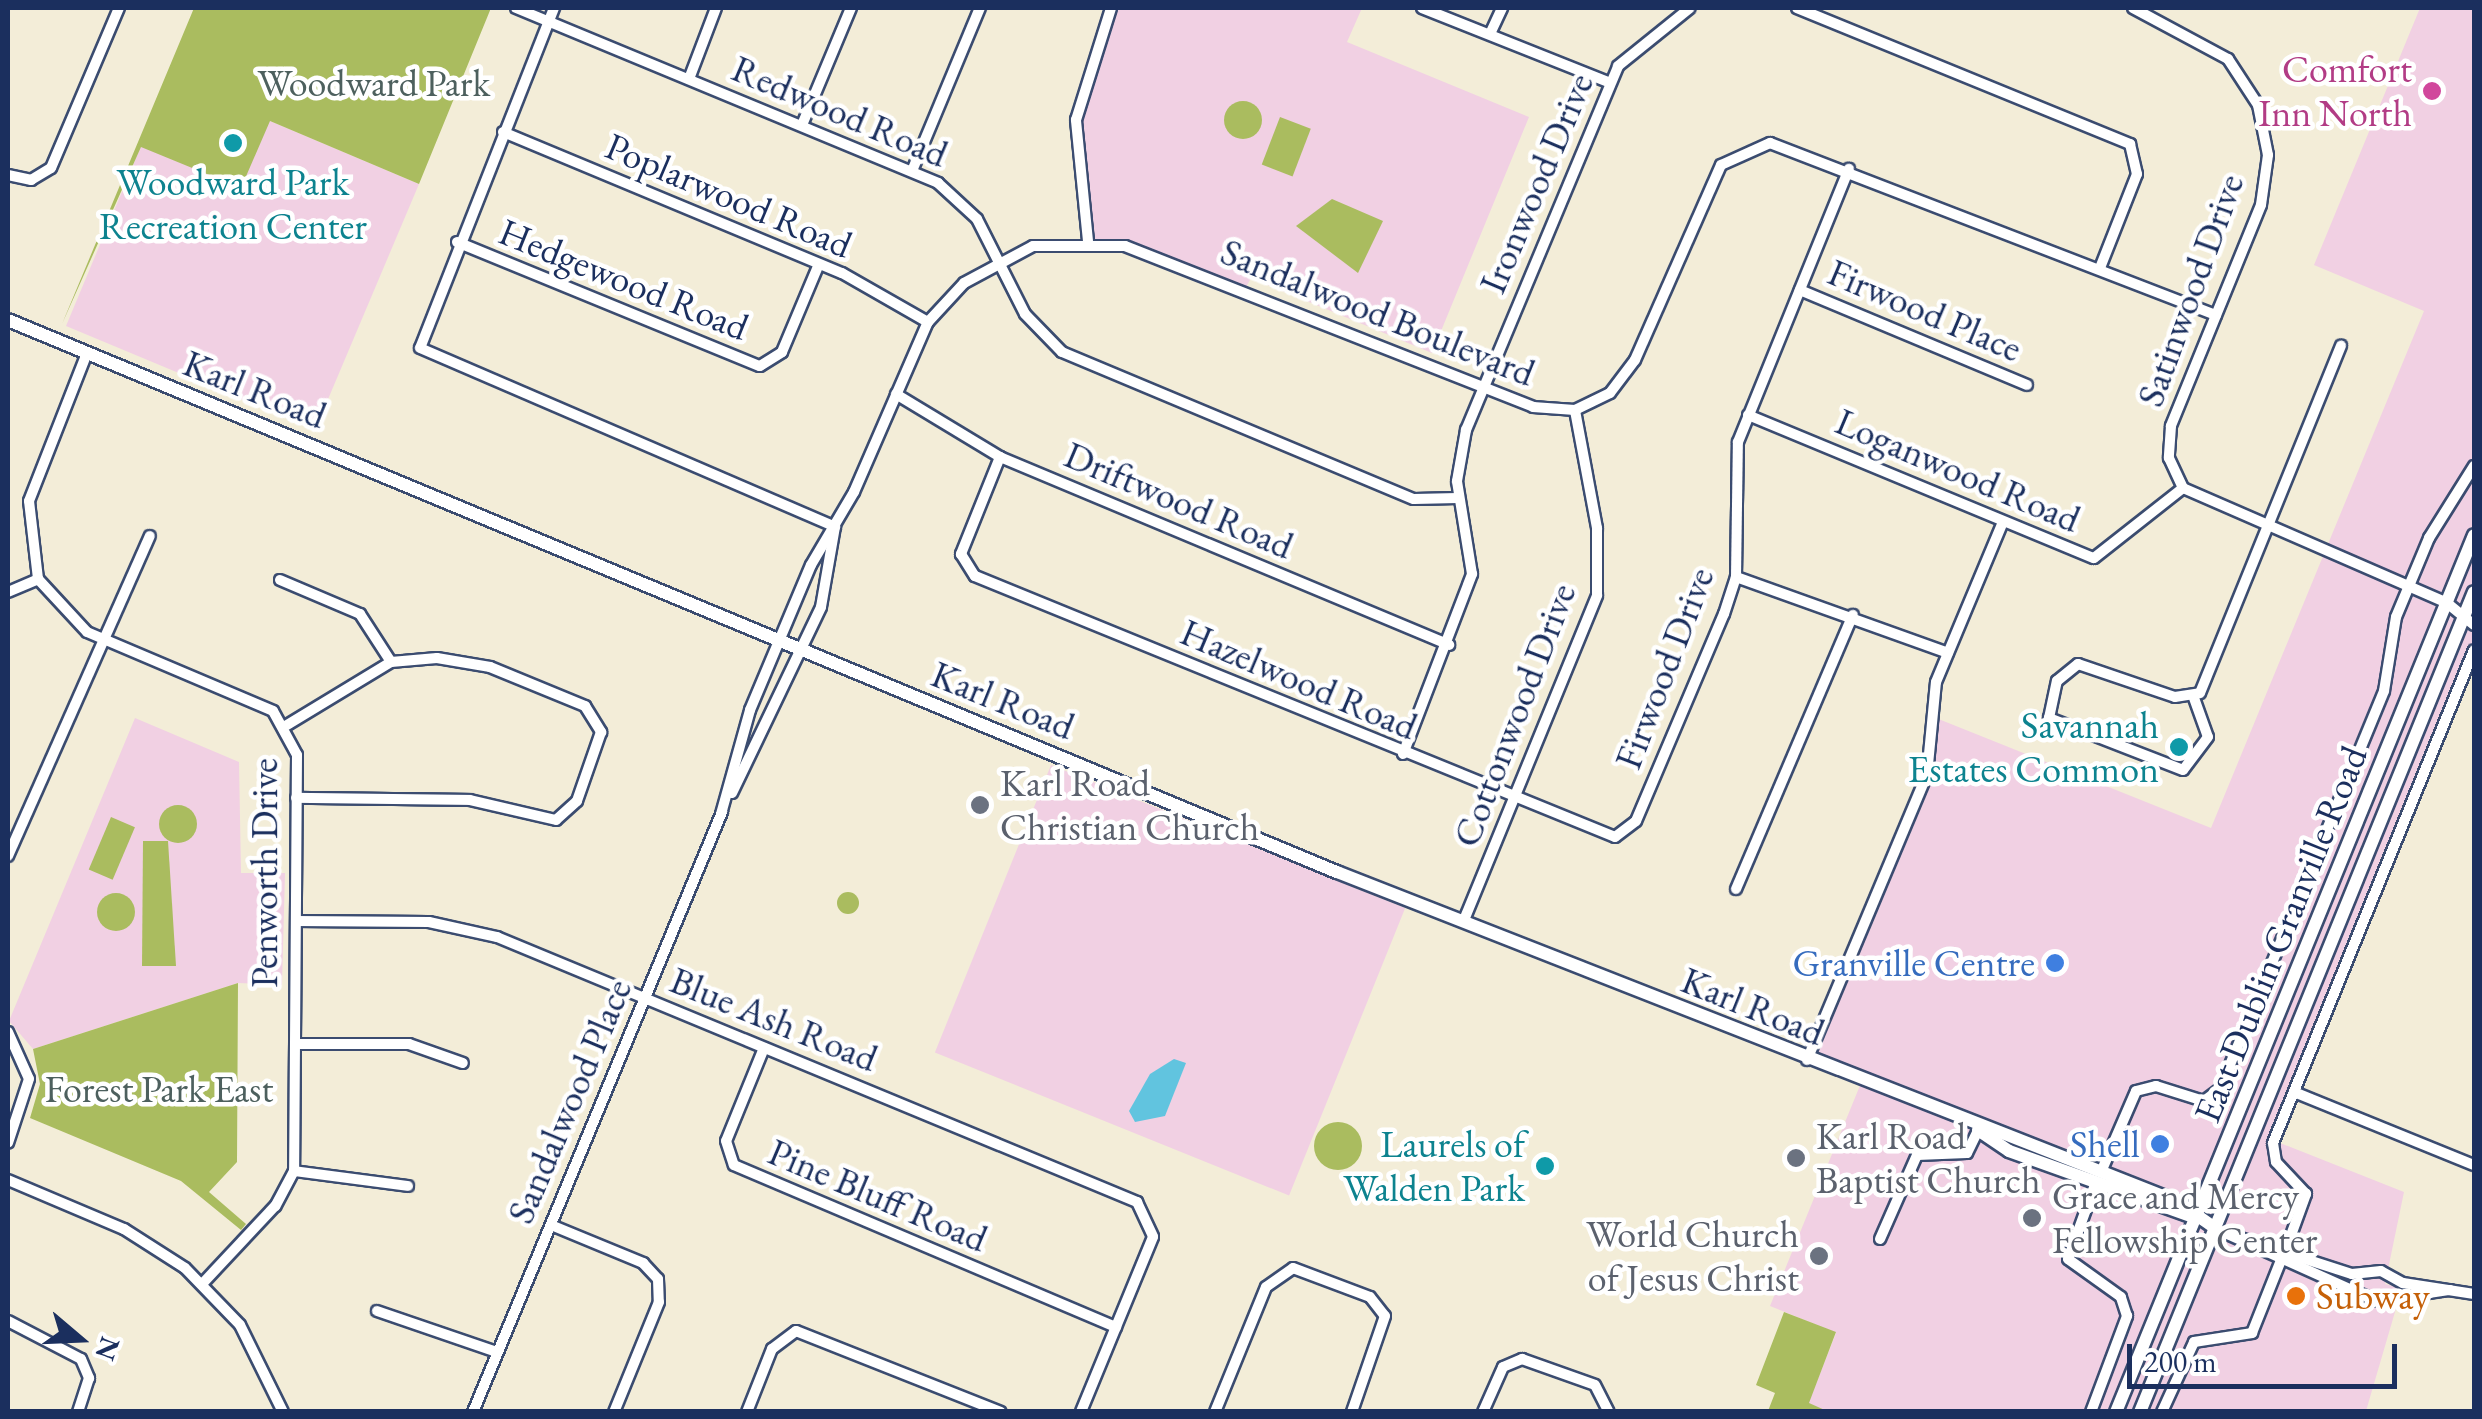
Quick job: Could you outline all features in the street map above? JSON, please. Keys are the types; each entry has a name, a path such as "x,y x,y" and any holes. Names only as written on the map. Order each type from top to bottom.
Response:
{"main road":[{"name":"Karl Road","path":"8,320 2221,1231"},
{"name":"East Dublin Granville Road","path":"2116,1412 2474,534"},
{"name":"East Dublin Granville Road","path":"2140,1412 2221,1231 2469,623 2474,597"}],"street":[{"path":"8,175 32,180 51,168 119,8"},
{"name":"Redwood Road","path":"516,8 912,171 960,198 998,259 1025,314 1062,352 1414,499 1458,498"},
{"path":"554,8 457,242 420,348 835,527"},
{"path":"689,78 716,8"},
{"path":"802,125 851,8"},
{"path":"912,171 980,8"},
{"path":"1088,240 1076,120 1110,8"},
{"path":"1422,8 1610,83"},
{"path":"1490,34 1502,8"},
{"name":"Ironwood Drive","path":"1403,754 1448,645 1472,574 1458,498 1461,446 1610,83 1638,43 1690,8"},
{"path":"1797,8 2121,137 2136,153 2137,174 2100,268"},
{"name":"Satinwood Drive","path":"2139,9 2228,59 2258,105 2268,155 2261,205 2171,426 2169,458 2183,488"},
{"name":"Poplarwood Road","path":"502,132 819,264 928,322"},
{"name":"Sandalwood Boulevard","path":"998,259 1088,240 1156,255 1484,387 1575,410 1610,393 1629,370 1721,165 1770,143 1849,168 2216,315"},
{"name":"Firwood Drive","path":"1615,837 1636,821 1736,577 1733,490 1748,415 1849,168"},
{"name":"Hedgewood Road","path":"457,242 751,364 770,363 819,264"},
{"name":"Sandalwood Place","path":"473,1412 720,814 780,640 928,322 998,259"},
{"name":"Firwood Place","path":"1800,290 2027,385"},
{"path":"2194,698 2078,664 2053,693 2055,726 2170,771 2204,753 2194,698 2268,530 2342,346"},
{"path":"8,592 38,579 29,501 87,352"},
{"name":"Driftwood Road","path":"896,394 1000,457 1448,645"},
{"name":"Cottonwood Drive","path":"1464,920 1597,595 1597,528 1575,410"},
{"name":"Loganwood Road","path":"1748,415 2002,522 2106,556 2183,488"},
{"name":"Hazelwood Road","path":"1000,457 964,565 1403,754 1615,837"},
{"name":"East Dublin Granville Road","path":"2091,1412 2128,1316 2121,1297 2068,1258 2098,1178 2136,1091 2156,1086 2204,1101 2220,1090 2380,702 2391,632 2428,538 2474,466"},
{"path":"2183,488 2268,530 2447,603 2469,623"},
{"path":"1807,1060 1928,774 1948,653 2002,522"},
{"name":"Sandalwood Place","path":"720,814 803,650 832,572 835,527"},
{"path":"8,856 107,641 150,536"},
{"path":"1736,577 1853,615 1948,653"},
{"name":"Penworth Drive","path":"38,579 68,619 107,641 265,706 287,724 296,798 294,1171"},
{"path":"280,580 360,614 390,662"},
{"path":"2447,603 2474,597"},
{"path":"1736,888 1853,615"},
{"name":"East Dublin Granville Road","path":"2162,1412 2194,1342 2252,1333 2284,1255 2306,1194 2272,1151 2474,650"},
{"path":"287,724 390,662 490,667 598,720 599,744 577,801 556,820 470,800 296,798"},
{"name":"Blue Ash Road","path":"296,921 456,926 644,998 1136,1202 1153,1221 1116,1327"},
{"path":"8,1032 29,1078 8,1143"},
{"path":"296,1044 409,1044 462,1063"},
{"name":"Pine Bluff Road","path":"764,1048 726,1141 734,1165 1116,1327"},
{"path":"2294,1092 2474,1164"},
{"path":"1880,1239 1918,1155 1967,1153 1978,1130"},
{"path":"202,1284 275,1206 294,1171 408,1186"},
{"path":"8,1180 124,1229 202,1284 240,1325 283,1412"},
{"path":"551,1225 643,1263 658,1279 659,1302 614,1412"},
{"name":"Karl Road","path":"2221,1231 2284,1255 2364,1294 2390,1296"},
{"name":"Karl Road","path":"2284,1255 2391,1279"},
{"path":"1214,1412 1278,1272 1308,1271 1370,1297 1385,1316 1352,1412"},
{"path":"2364,1294 2367,1275"},
{"path":"2450,1290 2390,1296 2391,1279 2474,1294"},
{"path":"377,1311 498,1352"},
{"path":"8,1321 88,1368 78,1412"},
{"path":"1082,1412 1116,1327"},
{"path":"747,1412 785,1334 808,1332 1000,1412"},
{"path":"1483,1412 1510,1362 1535,1361 1595,1385 1609,1407"}],"shaded area":[{"path":"1110,8 1362,8 1347,42 1529,117 1432,353 1251,278 1244,291 1148,251 1090,241 1075,104"},
{"path":"2420,8 2474,8 2474,640 2275,1141 2404,1192 2385,1284 2402,1288 2366,1411 1827,1411 1808,1404 1836,1333 1770,1306 1861,1083 1807,1060 1927,775 1931,716 2211,828 2424,311 2314,265"},
{"path":"270,121 419,184 315,430 66,326 141,146"},
{"path":"135,718 239,762 241,873 285,873 282,985 238,983 33,1049 9,1021"},
{"path":"1051,765 1405,908 1289,1196 935,1052"}],"green space":[{"name":"Woodward Park","path":"194,8 491,8 419,184 270,121 241,188 141,147 62,324"},
{"path":"1243,101 1256,107 1262,120 1256,133 1243,139 1230,133 1224,120 1230,107"},
{"path":"1280,117 1311,129 1293,176 1262,165"},
{"path":"1332,199 1383,221 1358,273 1296,226"},
{"path":"178,805 192,810 197,824 192,838 178,843 164,838 159,824 164,810"},
{"path":"111,817 135,827 113,880 89,869"},
{"path":"143,841 168,841 176,966 142,966"},
{"path":"848,892 856,895 856,911 848,914 840,911 837,903 840,895"},
{"path":"116,893 129,899 135,912 129,925 116,931 103,925 97,912 103,899"},
{"name":"Forest Park East","path":"238,983 237,1162 209,1192 246,1224 241,1230 181,1181 30,1118 40,1084 33,1049"},
{"path":"1338,1122 1355,1129 1362,1146 1355,1163 1338,1170 1321,1163 1314,1146 1321,1129"},
{"path":"1784,1312 1836,1332 1809,1403 1827,1411 1768,1411 1775,1393 1756,1385"}],"water":[{"path":"1174,1059 1186,1063 1165,1116 1135,1122 1129,1111 1150,1074"}],"place":[{"name":"Comfort Inn North","path":"2432,91"},
{"name":"Woodward Park Recreation Center","path":"233,143"},
{"name":"Savannah Estates Common","path":"2179,747"},
{"name":"Karl Road Christian Church","path":"980,805"},
{"name":"Granville Centre","path":"2055,963"},
{"name":"Shell","path":"2160,1144"},
{"name":"Karl Road Baptist Church","path":"1796,1158"},
{"name":"Laurels of Walden Park","path":"1545,1166"},
{"name":"Grace and Mercy Fellowship Center","path":"2032,1218"},
{"name":"World Church of Jesus Christ","path":"1819,1256"},
{"name":"Subway","path":"2296,1296"}]}
